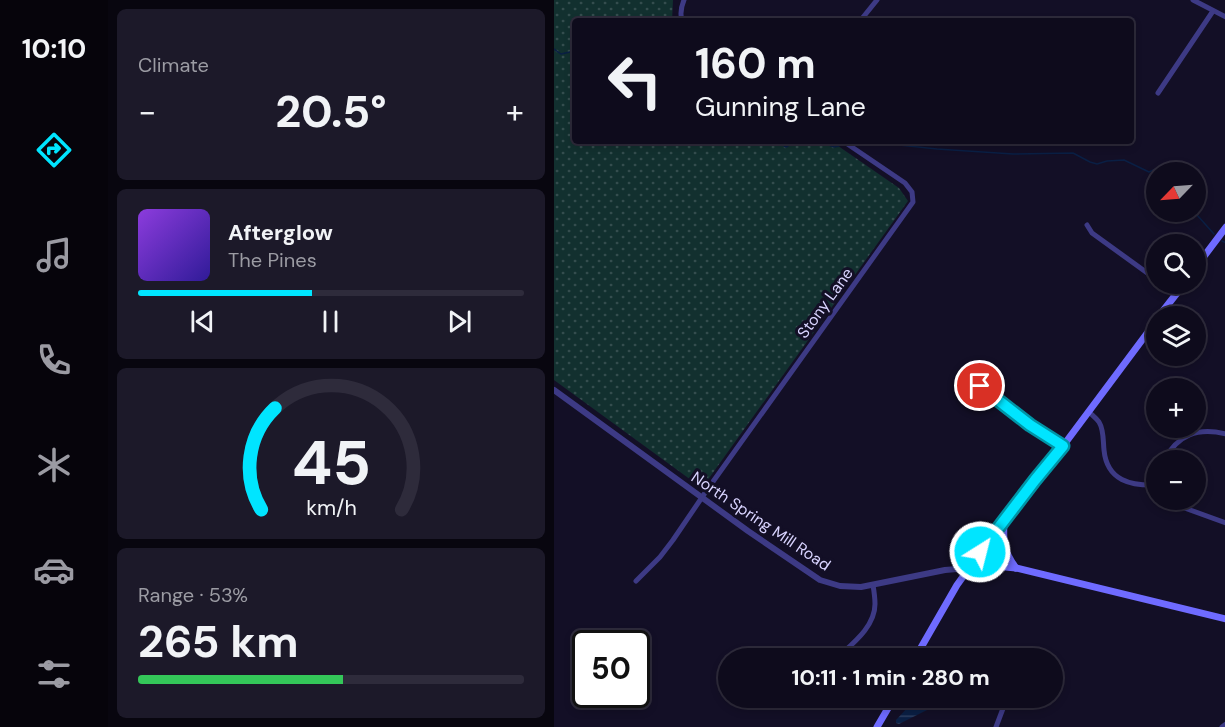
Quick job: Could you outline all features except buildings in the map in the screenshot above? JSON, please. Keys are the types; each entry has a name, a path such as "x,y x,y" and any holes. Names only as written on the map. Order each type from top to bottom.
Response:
{"main road":[{"path":"1206,254 1226,228"},
{"path":"1167,306 1176,294"},
{"path":"922,648 969,568 1146,334"},
{"path":"1004,520 1005,548 1016,568"},
{"name":"North Spring Mill Road","path":"969,568 995,566 1016,568 1226,619"},
{"path":"877,727 888,708"}],"street":[{"path":"681,18 684,0"},
{"path":"862,18 877,0"},
{"path":"1193,0 1226,17"},
{"path":"1158,93 1213,10"},
{"name":"Stony Lane","path":"702,498 913,201 912,192 905,183 846,144"},
{"path":"1087,225 1092,233 1146,272"},
{"path":"980,386 1030,425 1063,446"},
{"name":"North Spring Mill Road","path":"554,390 702,498 820,580 847,587 873,585 945,570 969,568"},
{"path":"1089,412 1101,425 1106,459 1116,476 1136,485 1146,485"},
{"path":"1169,450 1186,436 1204,431 1226,434"},
{"path":"636,581 660,557 702,498"},
{"path":"1190,510 1226,523"},
{"path":"847,648 862,633 873,616 875,605 873,585"},
{"path":"996,727 1003,708"}],"green space":[{"path":"554,0 673,0 672,18 572,18 572,144 835,144 899,188 908,201 702,488 554,380"}],"water":[{"path":"907,708 929,708 899,724 896,720"}],"waterway":[{"path":"554,49 561,54 572,53"},
{"path":"784,144 786,147 789,144"},
{"path":"826,144 839,146"},
{"path":"890,144 1013,154 1073,153 1097,164 1124,160 1146,171"},
{"path":"1203,222 1214,234"},
{"path":"1222,241 1226,243"}],"route":[{"path":"980,386 1030,425 1063,446 980,552"}]}
